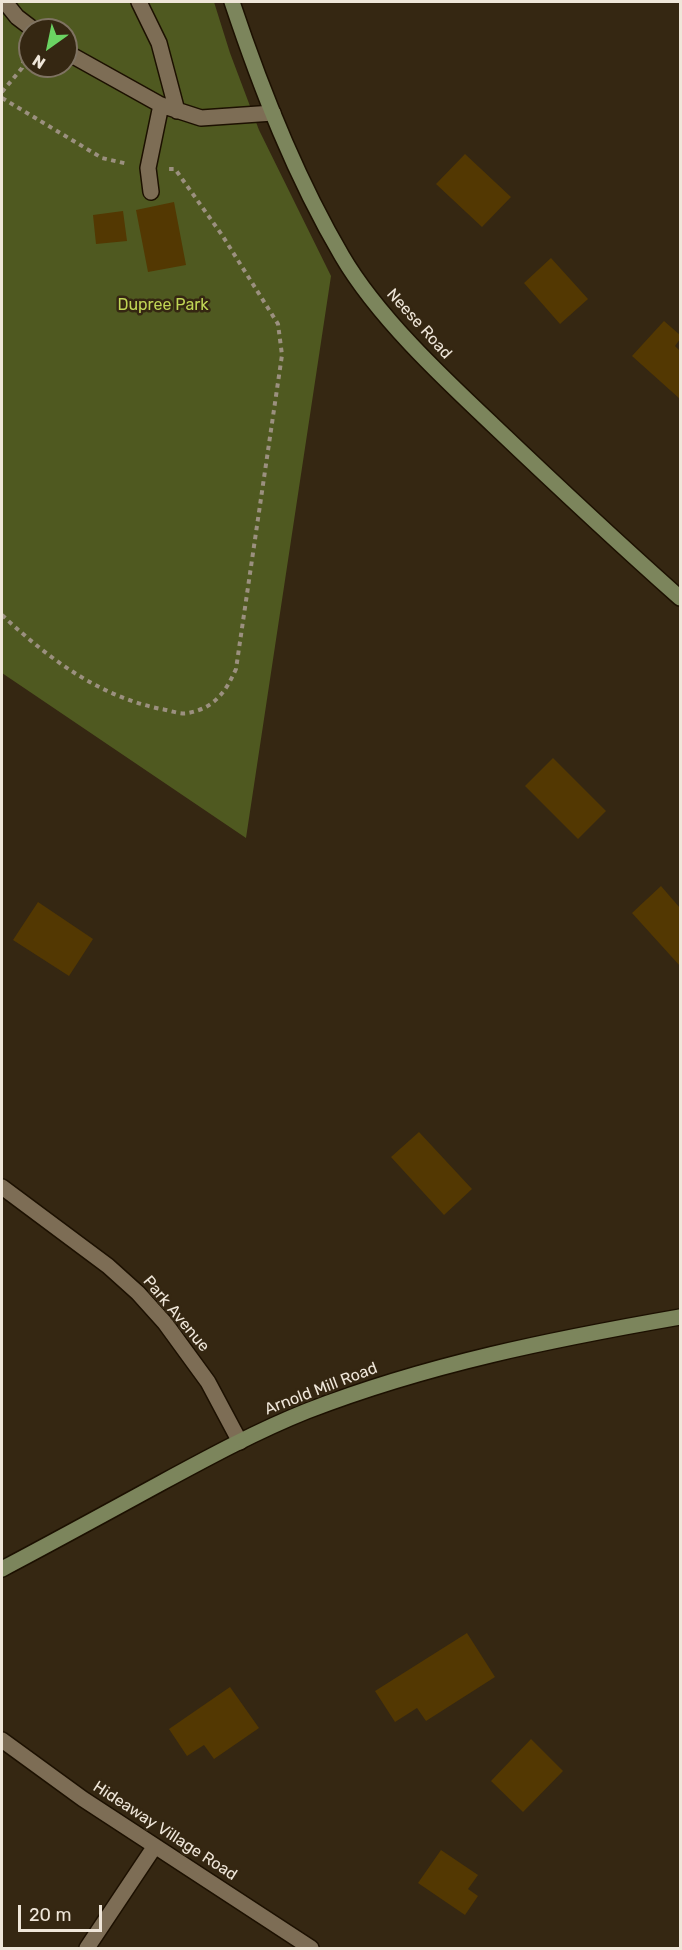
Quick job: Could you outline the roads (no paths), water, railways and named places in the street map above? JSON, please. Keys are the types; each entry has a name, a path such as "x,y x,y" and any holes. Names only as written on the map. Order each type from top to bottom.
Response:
{"street":[{"path":"5,2 18,18"},
{"path":"140,2 159,43 177,111"},
{"name":"Neese Road","path":"232,2 273,113 302,179 342,257 374,300 410,343 472,405 681,598"},
{"path":"78,58 161,105 201,118 273,113"},
{"path":"151,192 148,168 161,105"},
{"name":"Park Avenue","path":"2,1187 108,1266 138,1293 165,1323 208,1382 240,1442"},
{"name":"Arnold Mill Road","path":"2,1569 240,1442 304,1412 356,1392 417,1373 546,1341 681,1317"},
{"name":"Hideaway Village Road","path":"2,1740 83,1799 311,1948"},
{"path":"87,1948 155,1846"}],"park label":[{"name":"Dupree Park","path":"163,305"}]}
